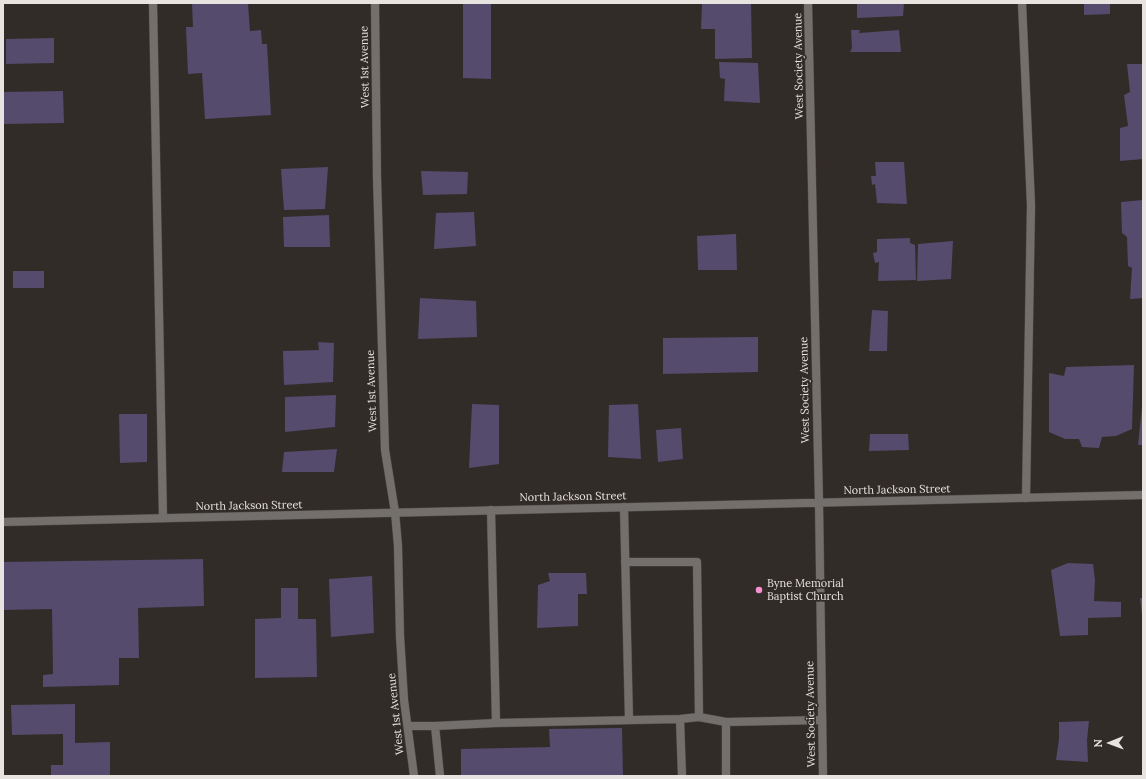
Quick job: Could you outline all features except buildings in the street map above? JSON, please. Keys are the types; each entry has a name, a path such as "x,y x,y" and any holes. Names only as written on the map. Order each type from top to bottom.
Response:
{"street":[{"path":"153,3 163,518"},
{"name":"West 1st Avenue","path":"375,3 377,177 384,450 395,512 398,546 400,636 404,700 414,776"},
{"name":"West Society Avenue","path":"808,3 819,502 823,776"},
{"path":"1022,3 1031,205 1026,498"},
{"name":"North Jackson Street","path":"3,522 1143,495"},
{"path":"624,507 630,720"},
{"path":"491,510 496,723"},
{"path":"625,562 697,562 699,717"},
{"path":"408,726 680,719 699,717 726,722 822,720"},
{"path":"680,719 682,776"},
{"path":"726,722 726,776"},
{"path":"435,726 440,776"}],"place":[{"name":"Byne Memorial Baptist Church","path":"759,590"}]}
